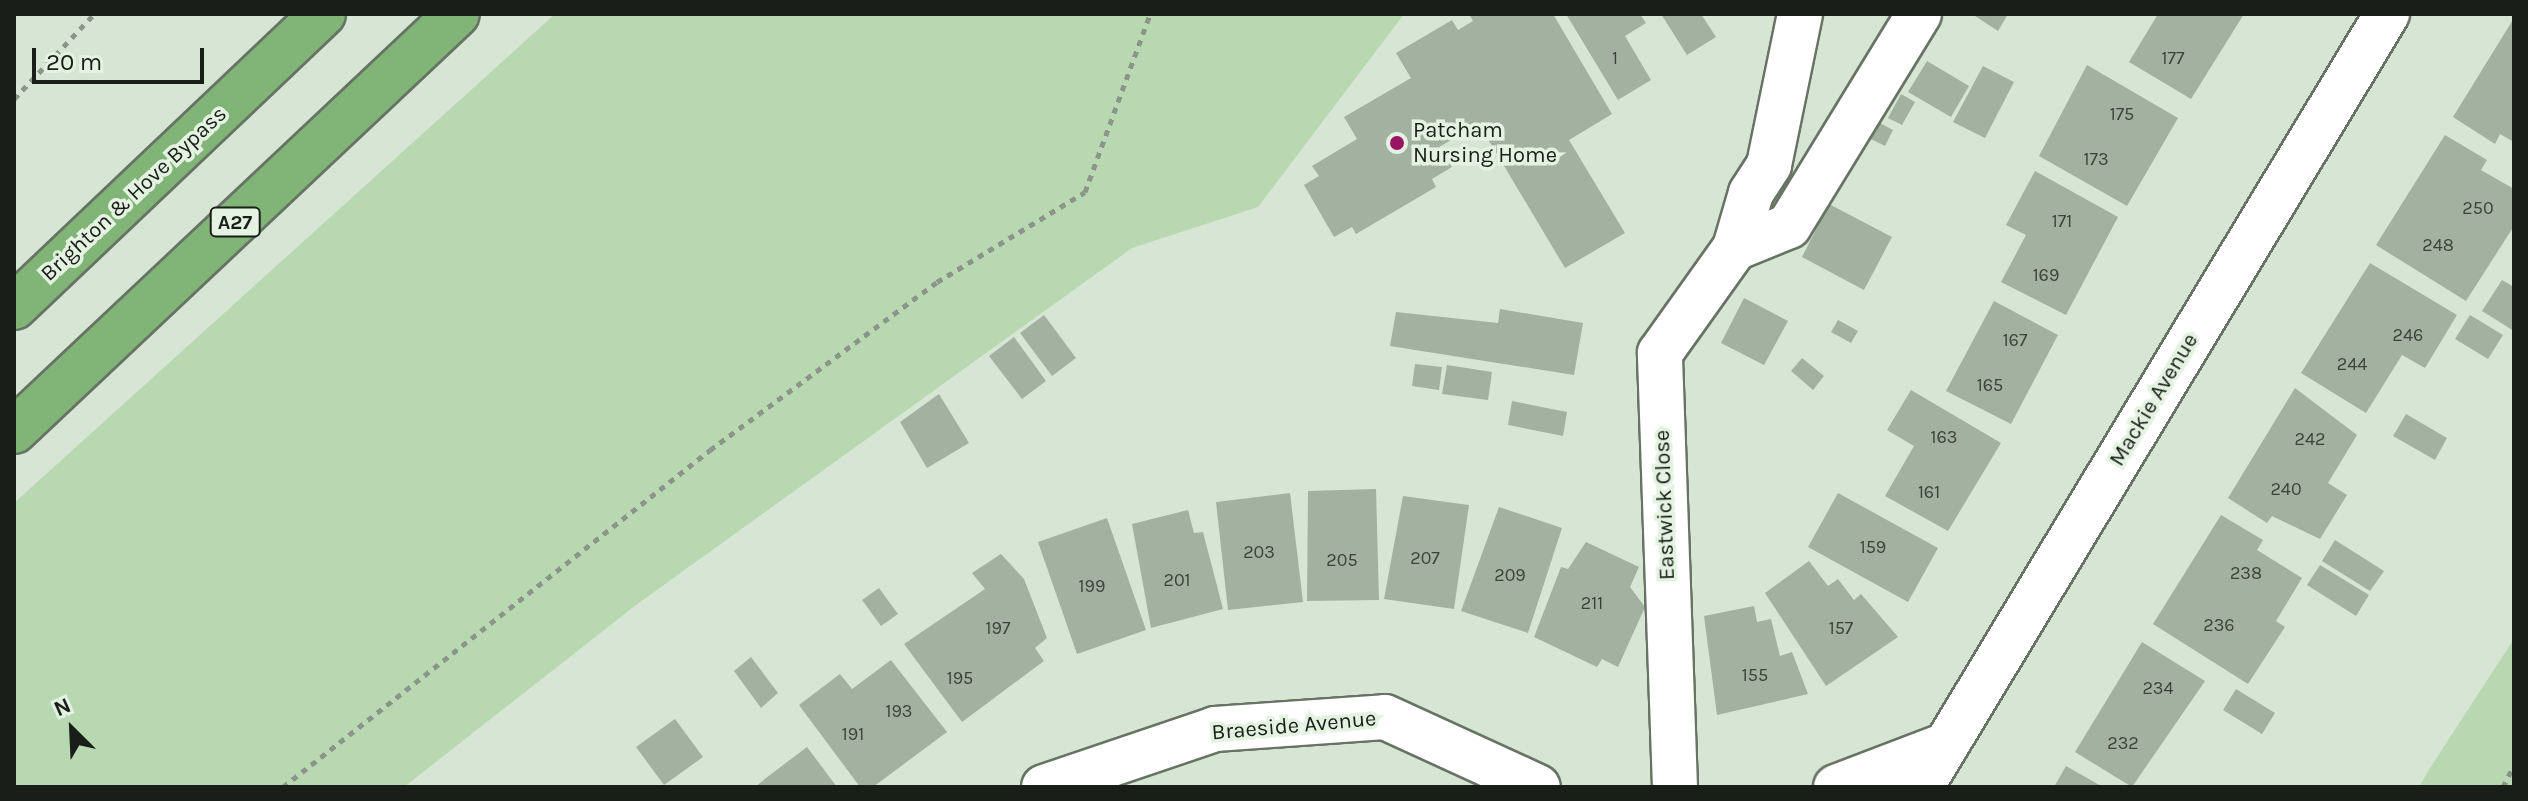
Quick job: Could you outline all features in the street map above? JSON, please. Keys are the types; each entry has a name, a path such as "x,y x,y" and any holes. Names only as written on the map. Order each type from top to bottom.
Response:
{"highway":[{"name":"Brighton & Hove Bypass","path":"14,307 323,14"},
{"name":"A27","path":"14,431 457,14"}],"street":[{"path":"1735,248 1751,193 1769,165 1800,14"},
{"path":"1735,248 1789,226 1919,14"},
{"name":"Mackie Avenue","path":"1921,787 2387,14"},
{"name":"Eastwick Close","path":"1675,787 1660,353 1735,248"},
{"name":"Braeside Avenue","path":"1044,787 1215,729 1385,717 1538,787"},
{"path":"1836,787 1946,745"}],"path":[{"path":"14,99 94,14"},
{"path":"283,787 710,450 937,282 1085,192 1150,14"},
{"path":"2503,787 2514,765"}],"green space":[{"path":"555,14 1404,14 1258,207 1132,248 636,605 404,787 14,787 14,503"},
{"path":"2514,639 2514,787 2419,787 2430,768"}],"building":[{"name":"Patcham Nursing Home","path":"1469,14 1553,14 1612,114 1569,140 1625,233 1565,268 1479,124 1439,147 1452,167 1432,179 1436,187 1356,234 1352,227 1334,237 1304,185 1319,176 1312,166 1357,139 1344,117 1411,78 1396,53 1452,20 1458,30 1473,21"},
{"path":"1566,14 1640,14 1646,23 1625,36 1651,80 1618,100"},
{"path":"1661,14 1701,14 1716,37 1687,55"},
{"path":"1972,14 2008,14 1998,31"},
{"path":"2158,14 2244,14 2191,99 2129,62"},
{"path":"2514,18 2514,142 2500,134 2495,144 2453,117"},
{"path":"1927,61 1969,86 1951,117 1908,92"},
{"path":"2087,65 2178,118 2127,206 2039,156"},
{"path":"1983,66 2014,82 1985,138 1953,122"},
{"path":"1901,94 1915,102 1902,125 1888,118"},
{"path":"1880,123 1893,130 1885,146 1871,139"},
{"path":"2445,135 2487,160 2481,170 2514,189 2514,226 2466,301 2376,245"},
{"path":"2035,171 2118,217 2066,315 2001,282 2026,235 2006,225"},
{"path":"1829,204 1892,237 1864,290 1802,257"},
{"path":"2370,263 2457,315 2425,368 2402,355 2366,413 2301,373"},
{"path":"2502,280 2514,287 2514,331 2482,311"},
{"path":"1744,298 1788,321 1764,365 1721,343"},
{"path":"1994,301 2058,335 2011,424 1946,391"},
{"path":"1500,309 1583,323 1574,375 1390,346 1396,312 1498,323"},
{"path":"1044,315 1076,358 1052,376 1020,333"},
{"path":"2470,315 2503,335 2488,359 2455,339"},
{"path":"1838,320 1858,331 1851,343 1831,332"},
{"path":"1014,337 1046,381 1022,399 989,356"},
{"path":"1802,358 1824,376 1813,390 1791,371"},
{"path":"1415,364 1442,367 1439,390 1412,386"},
{"path":"1447,365 1492,372 1488,400 1442,394"},
{"path":"2295,388 2357,435 2328,483 2347,495 2320,539 2272,516 2267,523 2228,498"},
{"path":"1911,390 2001,443 1948,531 1885,496 1914,446 1887,430"},
{"path":"939,394 969,443 927,468 900,422"},
{"path":"1512,401 1567,412 1563,436 1508,425"},
{"path":"2406,414 2447,438 2435,460 2393,436"},
{"path":"1376,489 1379,600 1307,601 1308,491"},
{"path":"1290,493 1303,602 1228,610 1216,502"},
{"path":"1838,493 1938,548 1908,602 1808,547"},
{"path":"1403,496 1469,505 1454,609 1384,599"},
{"path":"1499,507 1562,528 1528,633 1461,611"},
{"path":"1188,510 1194,533 1203,532 1223,609 1151,628 1132,524"},
{"path":"2221,515 2263,540 2257,550 2302,578 2276,621 2285,627 2248,684 2153,624"},
{"path":"1107,518 1146,630 1077,654 1038,542"},
{"path":"2335,540 2384,571 2370,591 2322,561"},
{"path":"1586,542 1639,567 1630,587 1645,607 1618,667 1602,659 1597,667 1534,637 1561,567 1568,569"},
{"path":"1001,554 1024,579 1047,638 1035,648 1044,661 962,722 904,644 985,589 972,573"},
{"path":"1809,561 1828,586 1838,579 1854,600 1861,594 1898,637 1826,686 1765,593"},
{"path":"2320,565 2369,595 2356,616 2307,585"},
{"path":"879,588 898,614 881,626 862,600"},
{"path":"1754,606 1757,622 1771,619 1780,656 1792,652 1808,694 1717,715 1704,616"},
{"path":"2142,642 2205,681 2132,787 2075,752"},
{"path":"751,657 778,693 761,708 734,671"},
{"path":"891,660 947,732 873,787 860,787 799,705 840,674 852,689"},
{"path":"2236,689 2275,713 2262,734 2223,710"},
{"path":"675,719 703,757 664,785 636,747"},
{"path":"807,747 837,787 755,787 766,778"},
{"path":"2066,766 2103,787 2054,787"}],"place":[{"name":"Patcham Nursing Home","path":"1397,143"}]}
